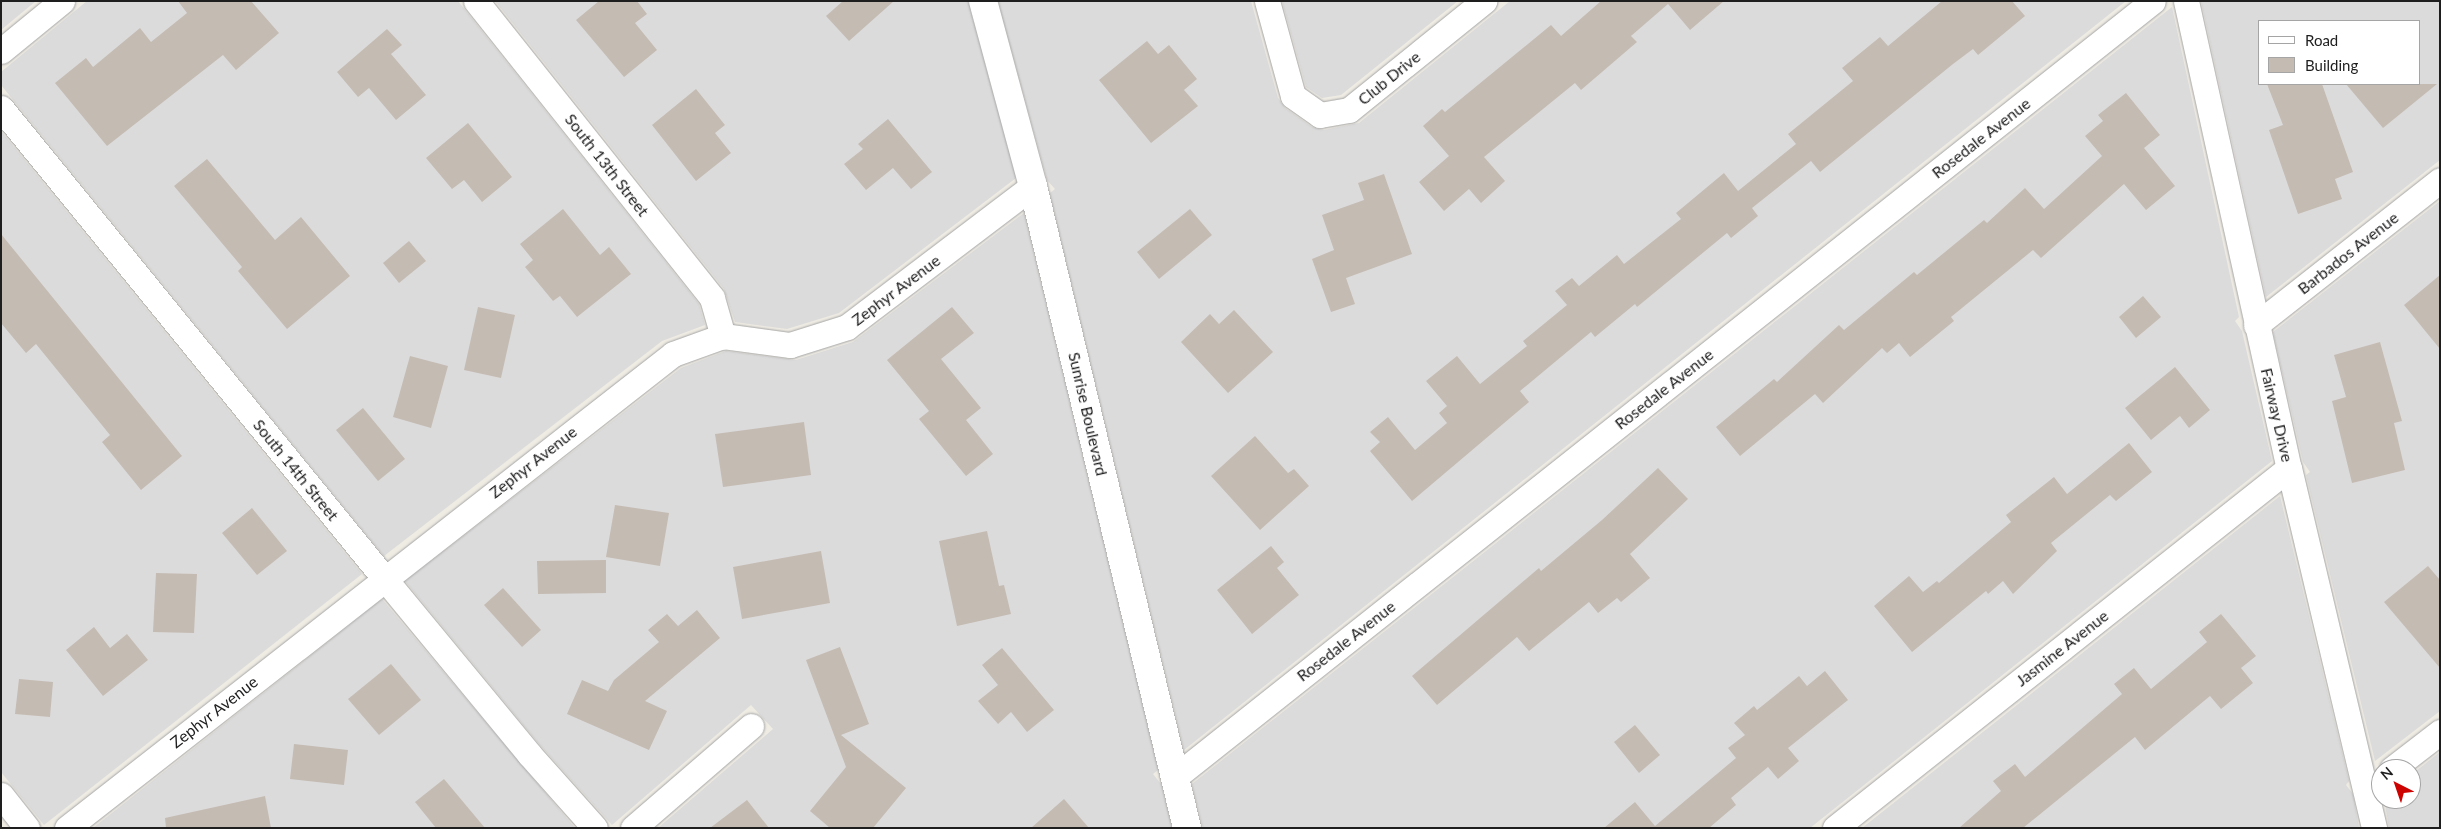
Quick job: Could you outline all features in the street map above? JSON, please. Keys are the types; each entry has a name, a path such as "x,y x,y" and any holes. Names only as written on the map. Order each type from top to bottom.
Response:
{"street":[{"path":"1,51 62,1"},
{"name":"South 13th Street","path":"476,1 712,298 723,336"},
{"name":"Sunrise Boulevard","path":"983,1 1033,186 1187,828"},
{"name":"Club Drive","path":"1266,1 1293,96 1320,115 1349,110 1484,1"},
{"name":"Rosedale Avenue","path":"1174,777 2152,1"},
{"name":"Fairway Drive","path":"2186,1 2289,468 2371,772"},
{"name":"South 14th Street","path":"1,108 529,754 595,828"},
{"name":"Barbados Avenue","path":"2256,325 2440,180"},
{"name":"Zephyr Avenue","path":"67,828 672,354 723,336 790,346 847,327 1033,186"},
{"name":"Jasmine Avenue","path":"1835,828 2289,468"},
{"path":"633,828 751,726"},
{"path":"2405,759 2440,732"},
{"path":"1,795 27,828"},
{"name":"Fairway Drive","path":"2374,809 2374,828"}],"shaded area":[{"path":"1,1 36,1 1,30"},
{"path":"87,1 458,1 699,304 705,325 662,341 384,556 1,85 1,72"},
{"path":"495,1 968,1 1016,178 839,313 787,329 735,322 724,289"},
{"path":"998,1 1251,1 1278,98 1285,108 1312,127 1324,130 1359,123 1510,1 2126,1 1184,750 1050,193 1055,189 1047,180"},
{"path":"1282,1 1458,1 1341,95 1322,98 1306,87"},
{"path":"2201,1 2440,1 2440,160 2266,297"},
{"path":"2172,7 2239,317 2235,321 2242,331 2272,461 1810,828 1203,828 1192,784"},
{"path":"1,131 362,574 44,825 1,772"},
{"path":"2440,201 2440,711 2378,759 2375,759 2306,475 2310,472 2303,462 2273,332"},
{"path":"1024,213 1158,770 1153,774 1161,784 1172,828 658,828 773,729 751,705 612,825 540,745 405,581 681,368 726,351 796,360 853,342"},
{"path":"2280,496 2349,781 2346,785 2353,794 2359,828 1862,828"},
{"path":"382,599 575,828 93,828"},
{"path":"2440,752 2440,828 2389,828 2386,809 2421,809 2421,767"}],"building":[{"path":"178,1 251,1 279,33 236,70 223,55 107,146 55,83 86,58 93,67 140,28 151,42 187,13"},
{"path":"599,1 637,1 647,14 635,23 657,50 624,77 576,20"},
{"path":"843,1 894,1 849,41 826,16"},
{"path":"1601,1 1724,1 1690,30 1668,4 1631,36 1637,42 1581,90 1575,83 1484,157 1505,181 1481,203 1469,189 1444,211 1419,182 1449,156 1423,126 1442,109 1445,112 1551,25 1561,36"},
{"path":"1942,1 2012,1 2025,16 1978,55 1973,49 1953,64 1820,172 1811,161 1752,208 1758,216 1731,238 1727,233 1637,307 1635,304 1595,337 1591,332 1520,391 1529,402 1412,501 1370,451 1380,442 1370,432 1388,417 1415,450 1447,423 1439,413 1447,406 1426,381 1457,356 1480,384 1527,346 1523,341 1567,305 1555,291 1572,278 1579,286 1617,255 1624,264 1681,219 1676,213 1724,173 1738,191 1796,144 1788,134 1853,81 1842,68 1880,37 1888,46"},
{"path":"387,29 402,45 391,54 426,95 396,120 369,88 358,97 337,72"},
{"path":"1147,41 1158,54 1169,45 1197,79 1184,90 1198,106 1151,143 1099,80"},
{"path":"2437,84 2383,128 2347,85"},
{"path":"2267,85 2322,85 2353,172 2335,179 2342,199 2298,214 2269,130 2283,125"},
{"path":"696,89 725,125 715,133 731,153 696,181 652,125"},
{"path":"2126,93 2160,135 2144,148 2175,186 2146,210 2124,184 2041,258 2033,250 1951,317 1954,321 1910,357 1899,343 1887,353 1882,348 1823,403 1815,394 1740,456 1716,427 1774,379 1777,382 1839,325 1844,330 1914,272 1917,275 1984,220 1987,223 2025,188 2044,209 2102,156 2085,136 2103,121 2098,115"},
{"path":"888,119 932,172 911,189 893,168 866,190 844,164 863,149 858,144"},
{"path":"468,123 512,177 482,202 464,180 452,189 426,158"},
{"path":"207,159 275,240 301,217 350,276 287,329 238,271 242,267 174,186"},
{"path":"1384,174 1412,254 1346,278 1355,304 1331,312 1312,259 1334,250 1322,215 1364,200 1358,183"},
{"path":"563,209 600,255 609,247 631,274 577,317 560,296 553,301 525,267 533,260 520,244"},
{"path":"1190,209 1212,235 1159,279 1137,252"},
{"path":"1,234 182,456 141,490 102,442 110,435 36,344 26,353 1,323"},
{"path":"409,241 426,261 399,283 383,263"},
{"path":"2440,275 2440,349 2404,305"},
{"path":"2143,296 2161,317 2136,338 2119,317"},
{"path":"478,307 515,315 501,378 464,370"},
{"path":"952,307 974,333 941,359 981,408 966,420 993,454 966,476 919,419 929,411 887,360"},
{"path":"1234,310 1273,352 1228,393 1181,342 1210,314 1219,324"},
{"path":"2380,342 2402,421 2394,423 2405,470 2352,483 2332,401 2346,397 2334,355"},
{"path":"410,356 448,366 431,428 393,417"},
{"path":"2175,367 2210,410 2189,428 2180,416 2151,440 2125,408"},
{"path":"363,408 405,459 378,481 336,430"},
{"path":"804,422 811,475 723,487 715,434"},
{"path":"1255,436 1288,473 1294,469 1309,486 1260,530 1211,476"},
{"path":"2129,443 2152,472 2116,501 2110,495 2051,543 2057,551 2013,594 2003,581 1988,594 1986,591 1912,652 1874,606 1909,576 1923,592 1937,581 1939,583 2011,522 2006,515 2054,477 2067,494"},
{"path":"1658,468 1688,499 1630,554 1650,578 1621,602 1617,598 1598,613 1589,602 1529,651 1517,637 1437,705 1412,676 1539,568 1541,571 1602,520"},
{"path":"615,505 669,513 660,566 606,557"},
{"path":"252,508 287,551 257,575 222,533"},
{"path":"987,531 999,586 1004,585 1011,614 957,626 939,541"},
{"path":"1271,546 1284,562 1277,568 1299,595 1252,634 1217,590"},
{"path":"821,551 830,603 742,619 733,567"},
{"path":"606,560 606,593 538,594 537,561"},
{"path":"2428,566 2440,580 2440,668 2384,602"},
{"path":"156,573 197,574 194,633 153,632"},
{"path":"503,588 541,630 522,647 484,605"},
{"path":"697,610 720,638 645,701 667,711 649,750 567,714 582,680 608,691 614,680 659,642 648,630 667,614 678,626"},
{"path":"2221,614 2256,656 2241,668 2253,683 2221,709 2210,696 2145,750 2135,737 2023,828 1959,828 2001,791 1993,781 2015,764 2025,777 2122,694 2114,684 2134,668 2151,689 2207,642 2199,632"},
{"path":"94,627 110,648 127,634 148,660 103,696 66,650"},
{"path":"840,647 869,724 841,735 906,788 873,828 830,828 810,811 846,767 806,660"},
{"path":"1002,648 1054,710 1027,732 1011,712 998,724 978,701 998,685 982,665"},
{"path":"391,664 421,700 379,735 348,699"},
{"path":"1825,671 1848,700 1788,748 1799,761 1778,779 1768,767 1731,798 1736,805 1709,828 1604,828 1635,802 1655,826 1736,758 1728,748 1745,735 1734,723 1754,706 1757,710 1799,676 1807,686"},
{"path":"19,679 53,682 50,717 15,714"},
{"path":"1635,725 1660,755 1639,773 1614,742"},
{"path":"294,744 348,750 344,785 290,779"},
{"path":"444,779 485,828 436,828 415,802"},
{"path":"265,796 271,828 166,828 165,818"},
{"path":"1064,799 1089,828 1031,828"},
{"path":"747,800 769,828 710,828"}]}
